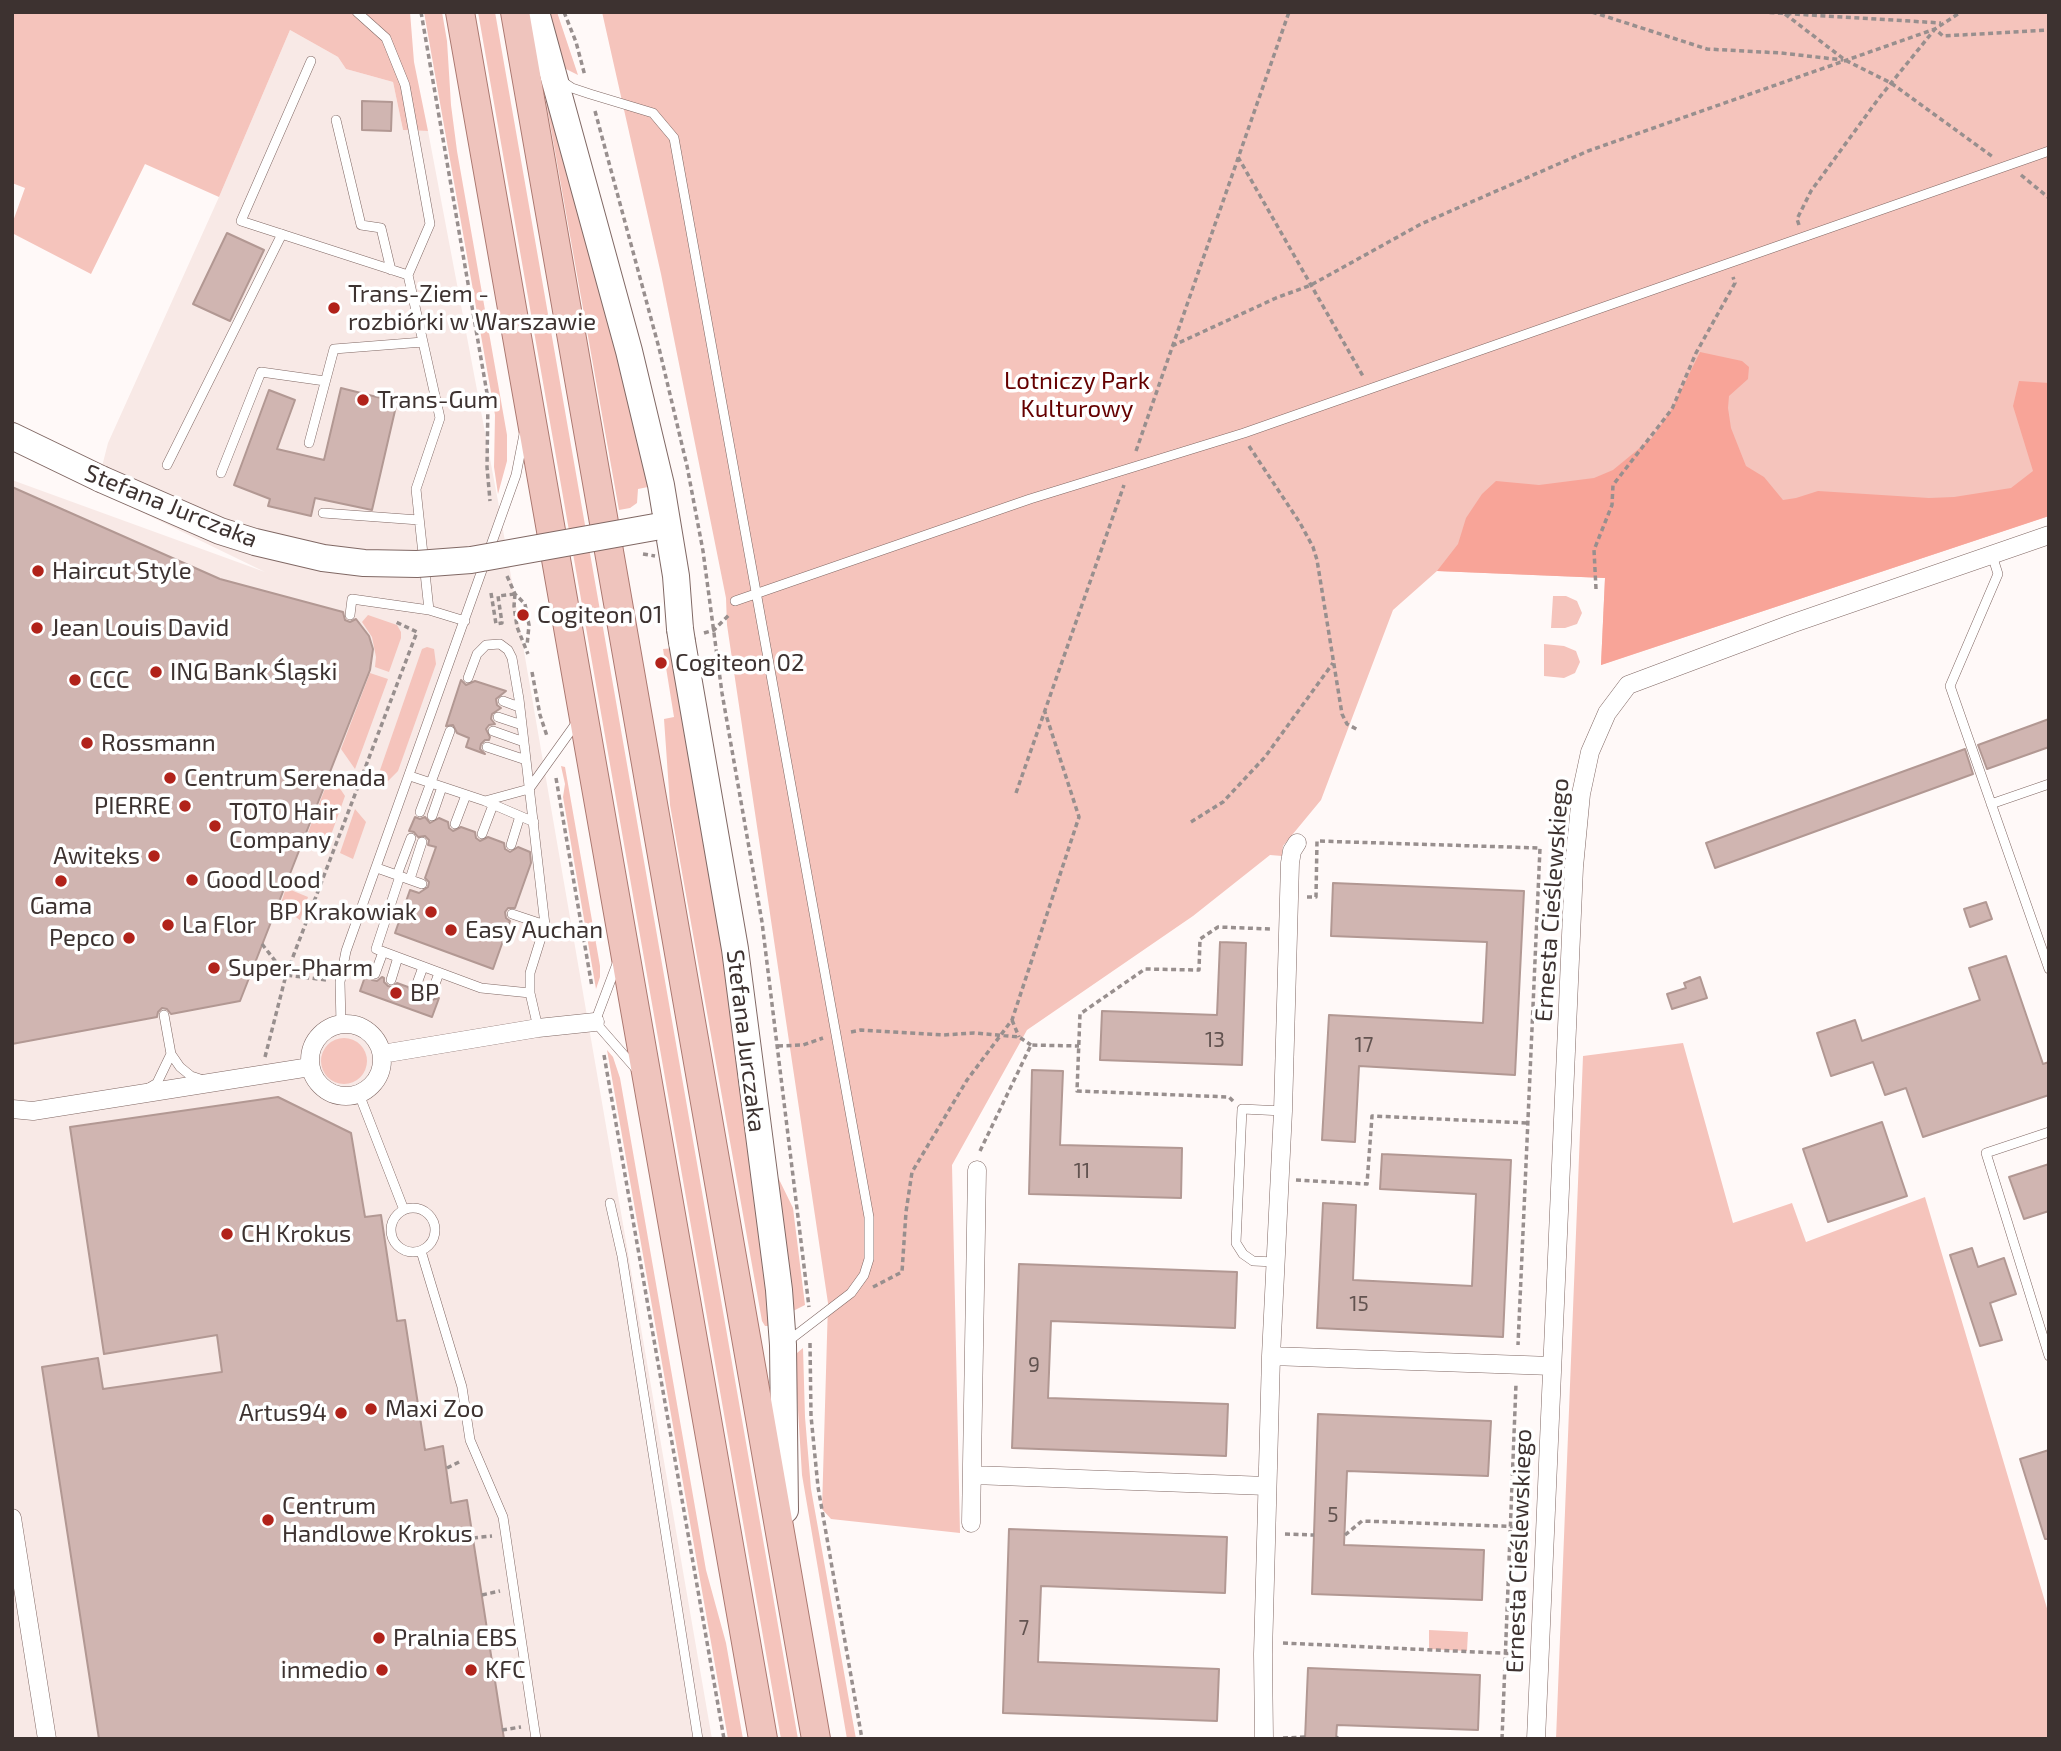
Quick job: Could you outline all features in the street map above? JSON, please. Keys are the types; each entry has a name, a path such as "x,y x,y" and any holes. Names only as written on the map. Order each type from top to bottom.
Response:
{"main road":[{"path":"460,12 763,1739"},
{"path":"515,12 816,1739"}],"street":[{"name":"Stefana Jurczaka","path":"536,12 629,351 661,485 661,526 689,635 735,949 779,1290 783,1345 785,1560"},
{"name":"Stefana Jurczaka","path":"12,436 101,479 220,531 287,551 364,563 417,564 471,560 661,526"},
{"name":"Ernesta Cieślewskiego","path":"1536,1739 1574,867 1581,794 1588,763 1607,713 1628,685 2049,535"},
{"path":"1264,1739 1271,1356 1283,1111 1290,863 1297,843"},
{"path":"382,1054 538,1028 595,1022"},
{"path":"341,1024 354,1025 369,1032 375,1038 382,1054 379,1075 374,1084 359,1094 341,1096 327,1091 316,1081 310,1067 310,1054 317,1039 329,1028 341,1024"},
{"path":"12,1120 33,1111 310,1067"},
{"path":"12,1109 33,1111"},
{"path":"971,1523 977,1170"},
{"path":"1271,1356 1552,1366"},
{"path":"972,1475 1267,1486"},
{"path":"12,1518 47,1739"}],"lane":[{"path":"357,12 386,38 405,85 430,224 408,275 440,418 416,489 429,610"},
{"path":"311,61 241,221 408,275"},
{"path":"553,74 572,88 653,113 674,138 869,1217 869,1259 864,1275 851,1293 783,1345"},
{"path":"336,120 360,225 381,228 391,270"},
{"path":"735,601 1030,499 1236,436 2049,151"},
{"path":"167,465 282,234"},
{"path":"309,443 334,349 423,342"},
{"path":"221,473 261,372 325,381"},
{"path":"341,1024 341,972 516,475 529,405"},
{"path":"323,513 419,520"},
{"path":"1992,555 1998,574 1950,686 2049,969"},
{"path":"350,615 352,599 429,610 465,621"},
{"path":"468,678 481,648 491,643 500,644 508,650 512,658 522,725 545,925 530,973 530,993 538,1028"},
{"path":"503,701 519,703"},
{"path":"489,803 529,789 583,714"},
{"path":"498,717 522,725"},
{"path":"420,812 450,731"},
{"path":"493,731 524,742"},
{"path":"487,747 526,760"},
{"path":"410,776 489,803 534,822"},
{"path":"1991,804 2049,784"},
{"path":"432,816 442,787"},
{"path":"455,824 466,795"},
{"path":"482,834 489,803"},
{"path":"511,845 520,816"},
{"path":"530,852 536,836"},
{"path":"411,838 402,877 376,949 481,988 530,993"},
{"path":"402,877 422,842"},
{"path":"377,868 422,884"},
{"path":"512,915 545,925"},
{"path":"624,946 595,1022 648,1082"},
{"path":"375,974 383,952"},
{"path":"391,980 398,957"},
{"path":"415,989 423,967"},
{"path":"432,995 439,973"},
{"path":"164,1015 171,1054 191,1076 209,1082"},
{"path":"142,1093 157,1083 171,1054"},
{"path":"359,1094 404,1210"},
{"path":"1275,1262 1253,1261 1243,1254 1236,1243 1242,1109 1283,1111"},
{"path":"2049,1132 1986,1153 2049,1356"},
{"path":"610,1203 624,1269 698,1739"},
{"path":"404,1210 423,1211 433,1223 433,1240 421,1251 409,1252 399,1247 387,1232 404,1210"},
{"path":"421,1251 458,1374 470,1440 503,1517 536,1739"}],"path":[{"path":"421,12 488,399 487,467 490,502"},
{"path":"1592,12 1707,48 1845,60"},
{"path":"1761,12 1943,23"},
{"path":"1172,346 1276,298 1311,285 1421,224 1588,150 1934,29 1961,12"},
{"path":"1016,793 1288,13"},
{"path":"1785,13 1845,60 1891,83 2049,198"},
{"path":"1934,29 1943,36 2049,30"},
{"path":"1802,237 1797,219 1811,191 1934,29"},
{"path":"1238,157 1362,371 1368,390"},
{"path":"1596,589 1594,550 1612,505 1613,485 1672,409 1696,353 1735,283 1728,264"},
{"path":"1251,451 1300,523 1313,547 1342,714 1346,724 1358,730"},
{"path":"491,592 496,624 502,623 498,596 515,594"},
{"path":"515,594 517,626 527,649 540,715 550,743"},
{"path":"515,594 525,604 529,625 527,649"},
{"path":"689,635 714,630 733,611 735,601"},
{"path":"264,1062 286,975 417,632 390,620"},
{"path":"1191,822 1223,802 1265,757 1333,663"},
{"path":"851,1293 877,1286 902,1272 912,1172 967,1080 1012,1020 1079,817 1045,711"},
{"path":"556,775 557,794 592,987 590,993"},
{"path":"1291,897 1316,897 1317,841 1540,848 1502,1739"},
{"path":"1242,1109 1229,1097 1077,1091 1080,1014 1144,969 1199,970 1200,939 1218,928 1289,930"},
{"path":"262,944 286,975 328,980"},
{"path":"1012,1020 1020,1037 1031,1045 1079,1046"},
{"path":"778,1046 803,1045 861,1030 1020,1037"},
{"path":"977,1170 978,1156 1031,1045"},
{"path":"603,1051 724,1739"},
{"path":"1279,1178 1367,1184 1372,1116 1528,1123"},
{"path":"447,1468 461,1461"},
{"path":"1345,1535 1362,1521 1527,1527"},
{"path":"1266,1532 1314,1535"},
{"path":"1264,1642 1522,1654"},
{"path":"1280,1738 1306,1737"}],"shaded area":[{"path":"290,30 338,57 346,69 393,82 403,130 428,131 498,501 712,1739 12,1739 12,480 265,572 96,490 108,443 219,197"},
{"path":"1700,352 1742,361 1749,367 1748,379 1729,396 1731,428 1746,466 1764,477 1783,500 1818,491 1929,498 2011,488 2033,471 2013,406 2019,381 2049,383 2049,516 1601,665 1605,578 1437,571 1458,544 1466,518 1482,494 1496,481 1539,485 1594,478 1613,470 1652,438 1672,409"}],"green space":[{"path":"12,12 410,12 414,62 428,131 403,130 393,82 346,69 338,57 290,30 219,197 145,164 91,274 12,233 12,224 25,188 12,183"},
{"path":"424,12 442,12 447,41 457,151 507,435 507,461 498,494 494,467 495,415"},
{"path":"478,12 495,12 798,1739 781,1739"},
{"path":"546,12 557,12 578,75 564,68"},
{"name":"Lotniczy Park Kulturowy","path":"602,12 2049,12 2049,516 1601,665 1605,578 1437,571 1393,610 1321,800 1283,846 1282,856 1270,855 1193,916 1027,1030 952,1165 960,1533 831,1519 822,1509 828,1303 727,625 726,598 661,274"},
{"path":"548,98 625,368 648,487 638,489 637,503 630,508 619,510 546,101"},
{"path":"1553,596 1566,596 1577,601 1582,613 1577,624 1565,628 1551,628"},
{"path":"368,615 397,625 401,632 389,672 375,667 372,637 362,622"},
{"path":"1544,644 1564,646 1576,651 1580,662 1575,673 1564,678 1544,676"},
{"path":"674,648 719,900 773,1318 769,1326 765,1326 762,1321 670,805 664,719 674,717 663,649"},
{"path":"422,649 434,649 436,664 398,771 388,781 381,781 379,773"},
{"path":"370,673 388,679 355,769 341,749"},
{"path":"561,766 565,767 600,966 596,989 563,797 565,784"},
{"path":"328,781 339,787 345,796 326,849 305,840"},
{"path":"355,809 366,822 353,859 340,853"},
{"path":"286,888 308,897 300,920 280,906"},
{"path":"344,1038 361,1044 367,1061 361,1078 344,1084 327,1078 321,1061 327,1044"},
{"path":"1683,1043 1733,1223 1792,1203 1806,1242 1925,1197 2049,1615 2049,1739 1556,1739 1583,1056"},
{"path":"607,1050 613,1057 620,1078 706,1570 726,1643 743,1739 728,1739"},
{"path":"772,1165 793,1208 805,1305 791,1312"},
{"path":"803,1348 811,1489 856,1739 847,1739 802,1475 795,1361 797,1353"},
{"path":"1429,1630 1468,1632 1467,1651 1429,1649"}],"building":[{"path":"362,101 392,102 391,131 362,130"},
{"path":"227,233 264,250 230,321 193,304"},
{"path":"341,388 397,402 372,510 315,498 311,516 268,506 270,499 234,485 269,390 295,400 277,449 324,460"},
{"name":"Centrum Serenada","path":"12,487 220,579 343,612 345,620 350,622 356,619 369,636 373,649 370,670 240,1001 171,1014 162,1008 157,1017 12,1044"},
{"path":"461,680 466,685 475,681 506,691 496,699 501,708 492,714 491,719 495,724 486,729 489,740 481,744 480,749 485,754 466,747 469,738 457,733 453,725 446,726"},
{"path":"2049,719 2049,747 1987,769 1978,745"},
{"path":"1965,749 1973,774 1715,868 1706,843"},
{"path":"415,817 425,817 430,823 439,818 448,822 453,831 461,827 475,832 480,841 488,837 504,843 505,849 510,852 518,847 530,852 531,863 515,908 508,908 505,912 510,921 493,969 395,933 410,890 419,893 428,887 429,882 425,878 436,847 428,845 429,840 425,836 418,837 409,831"},
{"path":"1333,883 1524,891 1515,1075 1359,1066 1355,1142 1322,1140 1329,1015 1483,1023 1487,942 1331,936"},
{"path":"1986,902 1992,919 1970,927 1964,909"},
{"path":"1220,942 1246,943 1242,1065 1100,1060 1102,1011 1217,1015"},
{"path":"2006,956 2043,1064 2049,1062 2049,1095 1923,1137 1906,1088 1885,1095 1873,1062 1831,1076 1817,1033 1855,1020 1862,1041 1980,1000 1969,968"},
{"name":"BP","path":"367,971 372,980 377,981 382,977 388,986 393,987 397,983 408,987 412,995 424,993 428,1001 439,998 432,1017 360,991"},
{"path":"1700,977 1707,998 1672,1009 1667,994 1686,988 1684,983"},
{"path":"1032,1070 1063,1071 1060,1145 1182,1148 1181,1198 1029,1194"},
{"name":"Centrum Handlowe Krokus","path":"278,1097 351,1133 365,1217 381,1215 397,1321 405,1320 425,1450 443,1446 451,1503 467,1500 504,1739 99,1739 42,1367 98,1358 103,1389 222,1372 217,1335 104,1354 70,1127"},
{"path":"1882,1122 1907,1196 1828,1222 1803,1149"},
{"path":"1382,1154 1511,1160 1503,1337 1317,1328 1323,1203 1356,1205 1353,1280 1472,1286 1476,1194 1380,1189"},
{"path":"2049,1164 2049,1211 2024,1219 2009,1177"},
{"path":"1972,1248 1978,1267 2004,1258 2016,1294 1990,1303 2002,1340 1980,1346 1950,1255"},
{"path":"1019,1264 1237,1272 1235,1328 1051,1321 1048,1398 1228,1404 1226,1456 1012,1448"},
{"path":"1318,1414 1491,1421 1488,1476 1347,1471 1344,1545 1484,1550 1482,1600 1312,1594"},
{"path":"2049,1450 2049,1539 2045,1539 2020,1459"},
{"path":"1009,1529 1227,1537 1225,1593 1041,1586 1038,1662 1219,1669 1217,1721 1003,1713"},
{"path":"1308,1668 1480,1675 1478,1730 1337,1725 1336,1739 1305,1739"}],"place":[{"name":"Trans-Ziem - rozbiórki w Warszawie","path":"334,308"},
{"name":"Trans-Gum","path":"363,400"},
{"name":"Haircut Style","path":"38,571"},
{"name":"Cogiteon 01","path":"523,615"},
{"name":"Jean Louis David","path":"37,628"},
{"name":"Cogiteon 02","path":"661,663"},
{"name":"ING Bank Śląski","path":"156,672"},
{"name":"CCC","path":"75,680"},
{"name":"Rossmann","path":"87,743"},
{"name":"Centrum Serenada","path":"170,778"},
{"name":"PIERRE","path":"185,806"},
{"name":"TOTO Hair Company","path":"215,826"},
{"name":"Awiteks","path":"154,856"},
{"name":"Good Lood","path":"192,880"},
{"name":"Gama","path":"61,881"},
{"name":"BP Krakowiak","path":"431,912"},
{"name":"La Flor","path":"168,925"},
{"name":"Easy Auchan","path":"451,930"},
{"name":"Pepco","path":"129,938"},
{"name":"Super-Pharm","path":"214,968"},
{"name":"BP","path":"396,993"},
{"name":"CH Krokus","path":"227,1234"},
{"name":"Maxi Zoo","path":"371,1409"},
{"name":"Artus94","path":"341,1413"},
{"name":"Centrum Handlowe Krokus","path":"268,1520"},
{"name":"Pralnia EBS","path":"379,1638"},
{"name":"inmedio","path":"382,1670"},
{"name":"KFC","path":"471,1670"}]}
